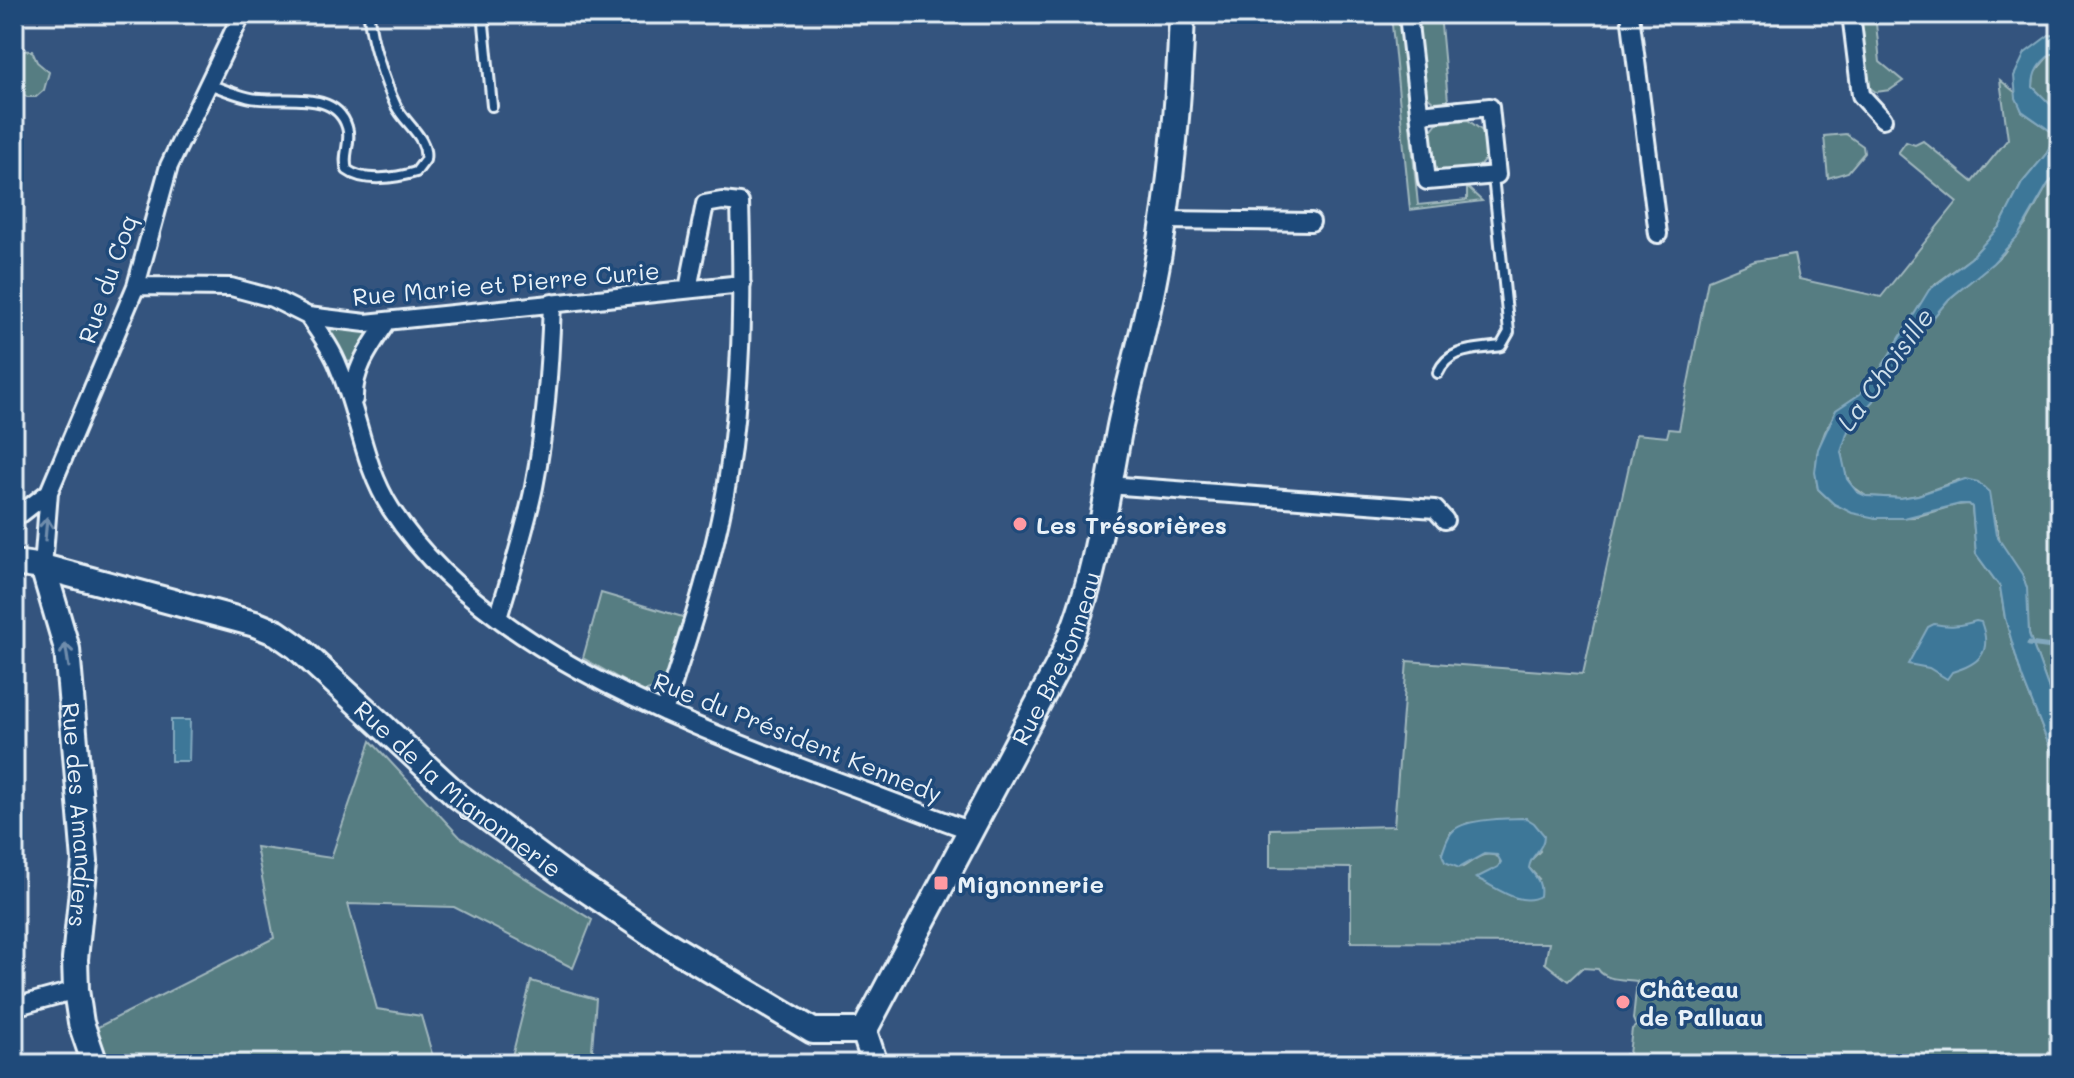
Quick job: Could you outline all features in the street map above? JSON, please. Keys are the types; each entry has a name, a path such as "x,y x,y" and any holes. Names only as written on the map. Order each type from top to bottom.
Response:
{"street":[{"name":"Rue du Coq","path":"43,567 49,492 136,286 169,166 242,14"},
{"name":"Rue Bretonneau","path":"864,1031 1071,639 1083,607 1165,220 1174,151 1182,14"},
{"path":"1412,14 1409,24 1427,181 1497,175 1490,107 1420,114"},
{"path":"1630,14 1658,234"},
{"path":"1851,14 1861,95 1883,119"},
{"path":"664,712 709,564 735,426 742,284 740,203 722,201 705,204 688,289"},
{"path":"1165,220 1311,222"},
{"name":"Rue Marie et Pierre Curie","path":"136,286 231,287 272,298 308,316 343,322 387,322 742,284"},
{"path":"498,618 522,536 541,442 549,374 552,303"},
{"name":"Rue du Président Kennedy","path":"308,316 340,369 379,487 404,528 462,591 498,618 580,670 664,712 726,739 969,830"},
{"name":"Rue du Président Kennedy","path":"354,417 353,386 356,373 387,322"},
{"path":"1108,485 1435,509 1445,520"},
{"path":"14,516 49,492"},
{"name":"Rue de la Mignonnerie","path":"14,563 43,567 255,624 277,633 297,647 458,796 566,876 667,944 805,1027 822,1033 864,1031"},
{"name":"Rue des Amandiers","path":"43,567 67,649 85,861 75,959 76,990 81,1023 95,1064"},
{"path":"14,1007 76,990"},
{"path":"864,1031 875,1064"}],"lane":[{"path":"209,84 251,98 308,100 333,106 343,117 349,135 347,170 374,177 416,172 425,160 425,145 404,120 393,98 371,30 369,14"},
{"path":"483,14 492,106"},
{"path":"1438,373 1443,361 1453,354 1501,346 1509,332 1493,175"}],"green space":[{"path":"1391,14 1403,14 1401,35 1418,205 1467,200 1467,187 1482,201 1410,210"},
{"path":"1421,14 1440,14 1448,101 1434,102 1426,95 1419,32"},
{"path":"1858,14 1875,14 1880,62 1903,81 1890,90 1876,92 1867,86"},
{"path":"14,50 32,51 37,62 49,72 44,90 36,97 27,97 14,90"},
{"path":"2051,53 2060,54 2060,114 2033,87 2034,73"},
{"path":"2000,80 2016,93 2022,111 2052,132 2047,153 2022,183 2000,226 1971,258 1933,286 1880,370 1860,394 1836,411 1817,454 1816,478 1818,489 1834,504 1876,518 1915,517 1956,505 1969,504 1972,507 1976,554 2000,587 2005,618 2022,677 2060,773 2060,1064 1624,1064 1625,1054 1629,1054 1632,1029 1636,1026 1633,1019 1637,981 1610,978 1598,969 1582,968 1568,981 1545,963 1549,943 1351,942 1351,868 1270,867 1270,829 1394,826 1407,661 1583,674 1636,434 1667,437 1669,429 1679,430 1708,280 1755,261 1794,254 1799,279 1881,297 1957,202 1898,153 1906,142 1915,145 1923,141 1973,182 2008,139","holes":["1526,818 1540,851 1529,862 1529,868 1539,879 1516,898 1487,882 1500,864 1500,858 1495,855 1476,858 1463,867 1442,854 1451,832 1468,823"]},
{"path":"1468,120 1485,133 1487,157 1473,174 1450,176 1428,166 1426,137 1437,123"},
{"path":"1846,134 1863,146 1864,153 1848,172 1828,178 1824,136"},
{"path":"2060,173 2060,720 2029,634 2025,582 2000,543 1994,515 1959,480 1901,498 1866,496 1851,485 1841,452 1845,435 1854,421 1888,384 1930,321 1949,299 2003,254 2026,224 2048,184"},
{"path":"334,327 363,329 369,336 354,361 345,362 328,334"},
{"path":"601,593 686,618 666,686 643,692 583,658"},
{"path":"371,741 460,837 592,920 573,968 454,907 348,904 377,1009 421,1016 435,1064 108,1064 96,1028 274,938 256,847 331,858"},
{"path":"531,981 596,999 592,1049 605,1064 510,1064"}],"water":[{"name":"La Choisille","path":"2049,35 2060,36 2060,54 2051,54 2040,65 2033,87 2060,114 2060,173 2048,184 2018,236 1993,263 1949,299 1919,334 1888,384 1849,428 1841,452 1847,479 1857,492 1866,496 1901,498 1965,479 1978,482 1989,492 1996,535 2022,574 2027,588 2029,634 2060,720 2060,773 2022,677 2005,618 2000,587 1976,554 1972,507 1960,504 1904,518 1876,518 1852,513 1834,504 1818,489 1815,472 1818,449 1836,410 1860,394 1880,370 1929,290 1971,258 2000,226 2022,183 2047,153 2052,132 2022,111 2016,98 2014,76 2025,53"},
{"path":"1981,622 1985,642 1981,656 1970,665 1952,672 1947,679 1929,668 1908,664 1928,627"},
{"path":"171,720 190,720 189,761 171,761"},
{"path":"1526,818 1544,835 1529,868 1540,884 1540,896 1516,898 1476,878 1498,867 1501,862 1497,855 1484,854 1459,868 1445,862 1442,854 1446,841 1460,826 1488,820"}],"waterway":[{"path":"2029,644 2060,648"}],"place":[{"name":"Les Trésorières","path":"1020,524"},
{"name":"Mignonnerie","path":"941,883"},
{"name":"Château de Palluau","path":"1623,1002"}]}
